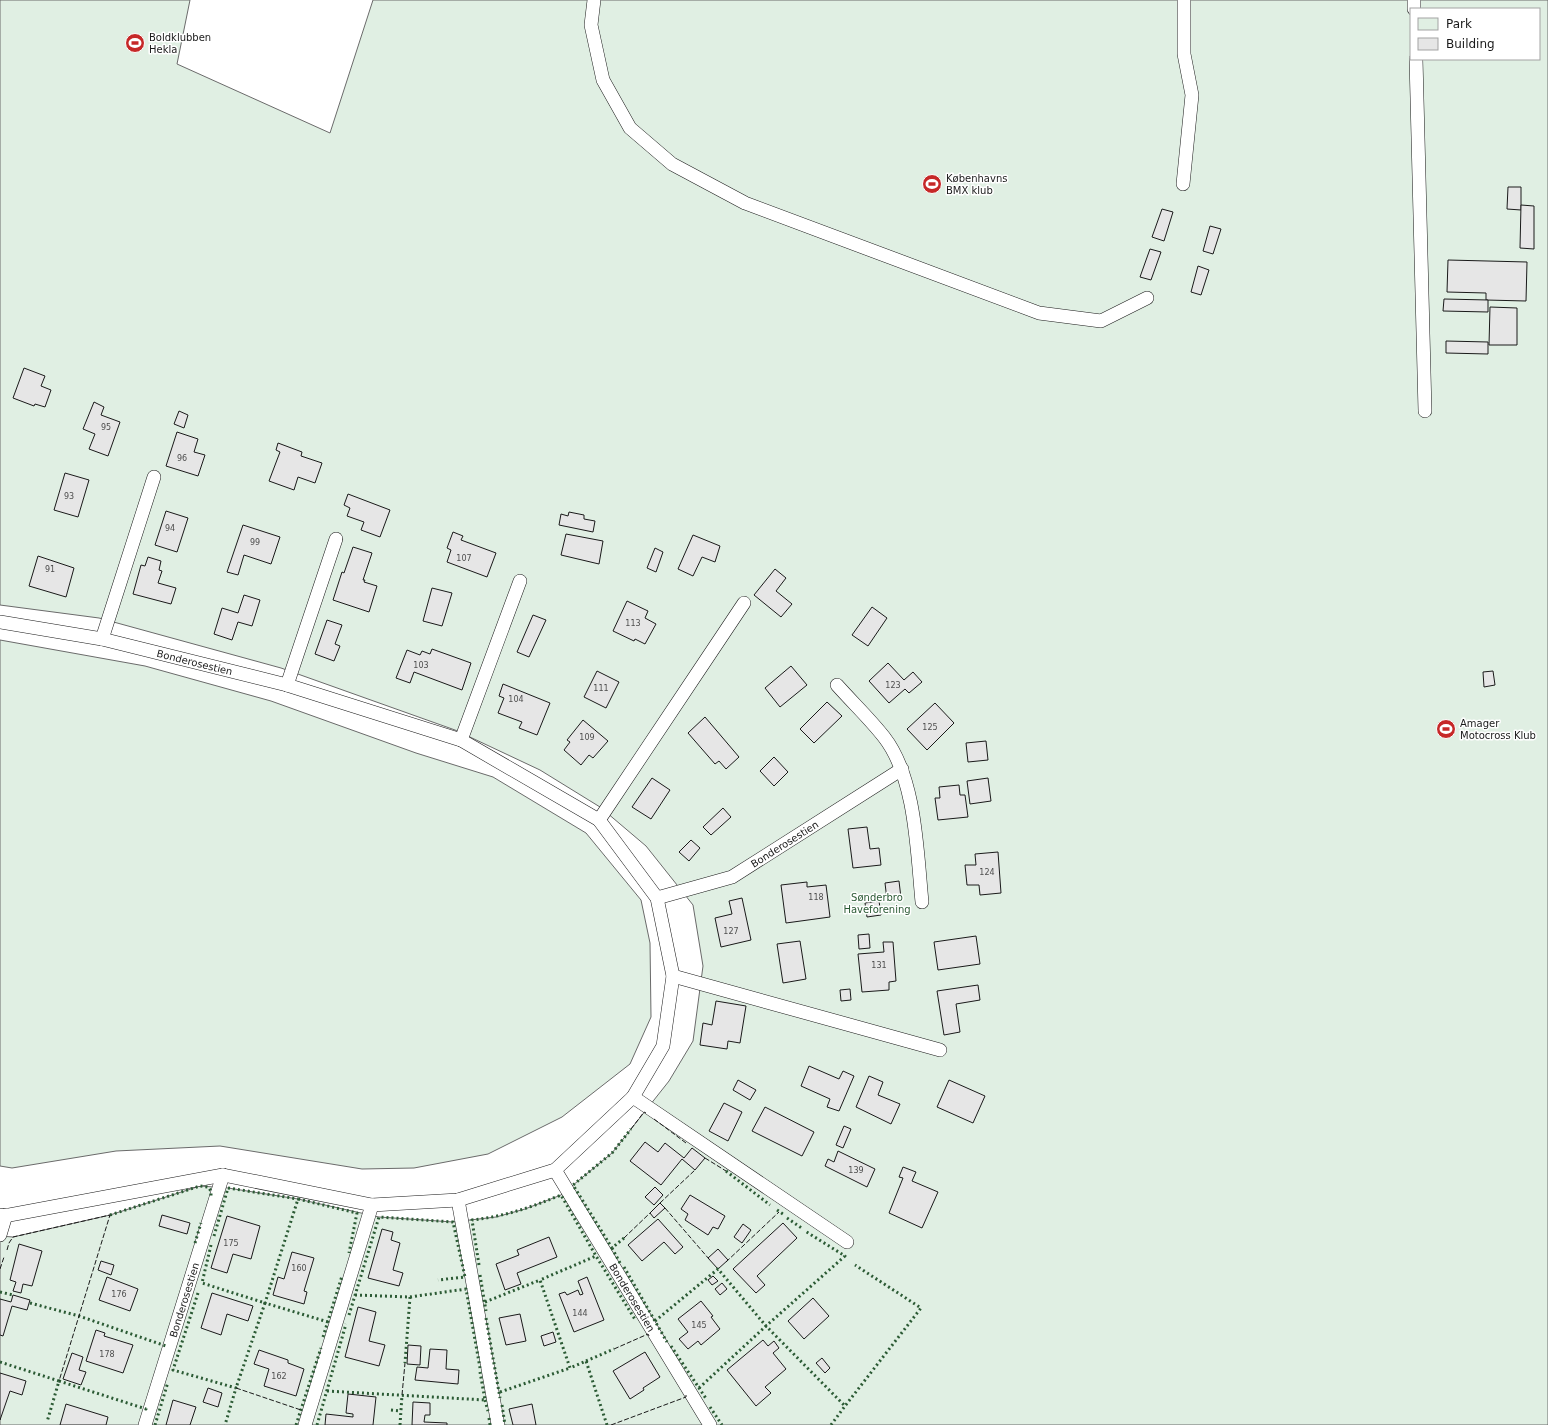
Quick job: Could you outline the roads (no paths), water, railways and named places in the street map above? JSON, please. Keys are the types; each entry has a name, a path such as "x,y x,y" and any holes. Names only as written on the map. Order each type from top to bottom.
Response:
{"lane":[{"path":"594,0 591,25 603,80 630,128 672,164 745,203 1039,313 1101,321 1147,298"},
{"path":"1183,184 1192,95 1184,54 1184,0"},
{"path":"1416,60 1425,411"},
{"path":"102,639 154,477"},
{"path":"287,685 336,539"},
{"path":"461,740 520,581"},
{"path":"599,820 744,603"},
{"name":"Bonderosestien","path":"0,622 102,639 287,685 461,740 599,820 657,898 673,976 663,1046 633,1097 555,1170 458,1200 372,1205 223,1176 3,1215 0,1235"},
{"path":"837,685 885,738 902,769 911,803 922,902"},
{"name":"Bonderosestien","path":"657,898 732,877 902,769"},
{"path":"673,976 940,1050"},
{"path":"633,1097 847,1242"},
{"name":"Bonderosestien","path":"555,1170 710,1425"},
{"name":"Bonderosestien","path":"145,1425 223,1176"},
{"path":"458,1200 498,1425"},
{"path":"305,1425 372,1205"}],"place":[{"name":"Boldklubben Hekla","path":"135,43"},
{"name":"Københavns BMX klub","path":"932,184"},
{"name":"Amager Motocross Klub","path":"1446,729"}],"park label":[{"name":"Sønderbro Haveforening","path":"877,902"}]}
